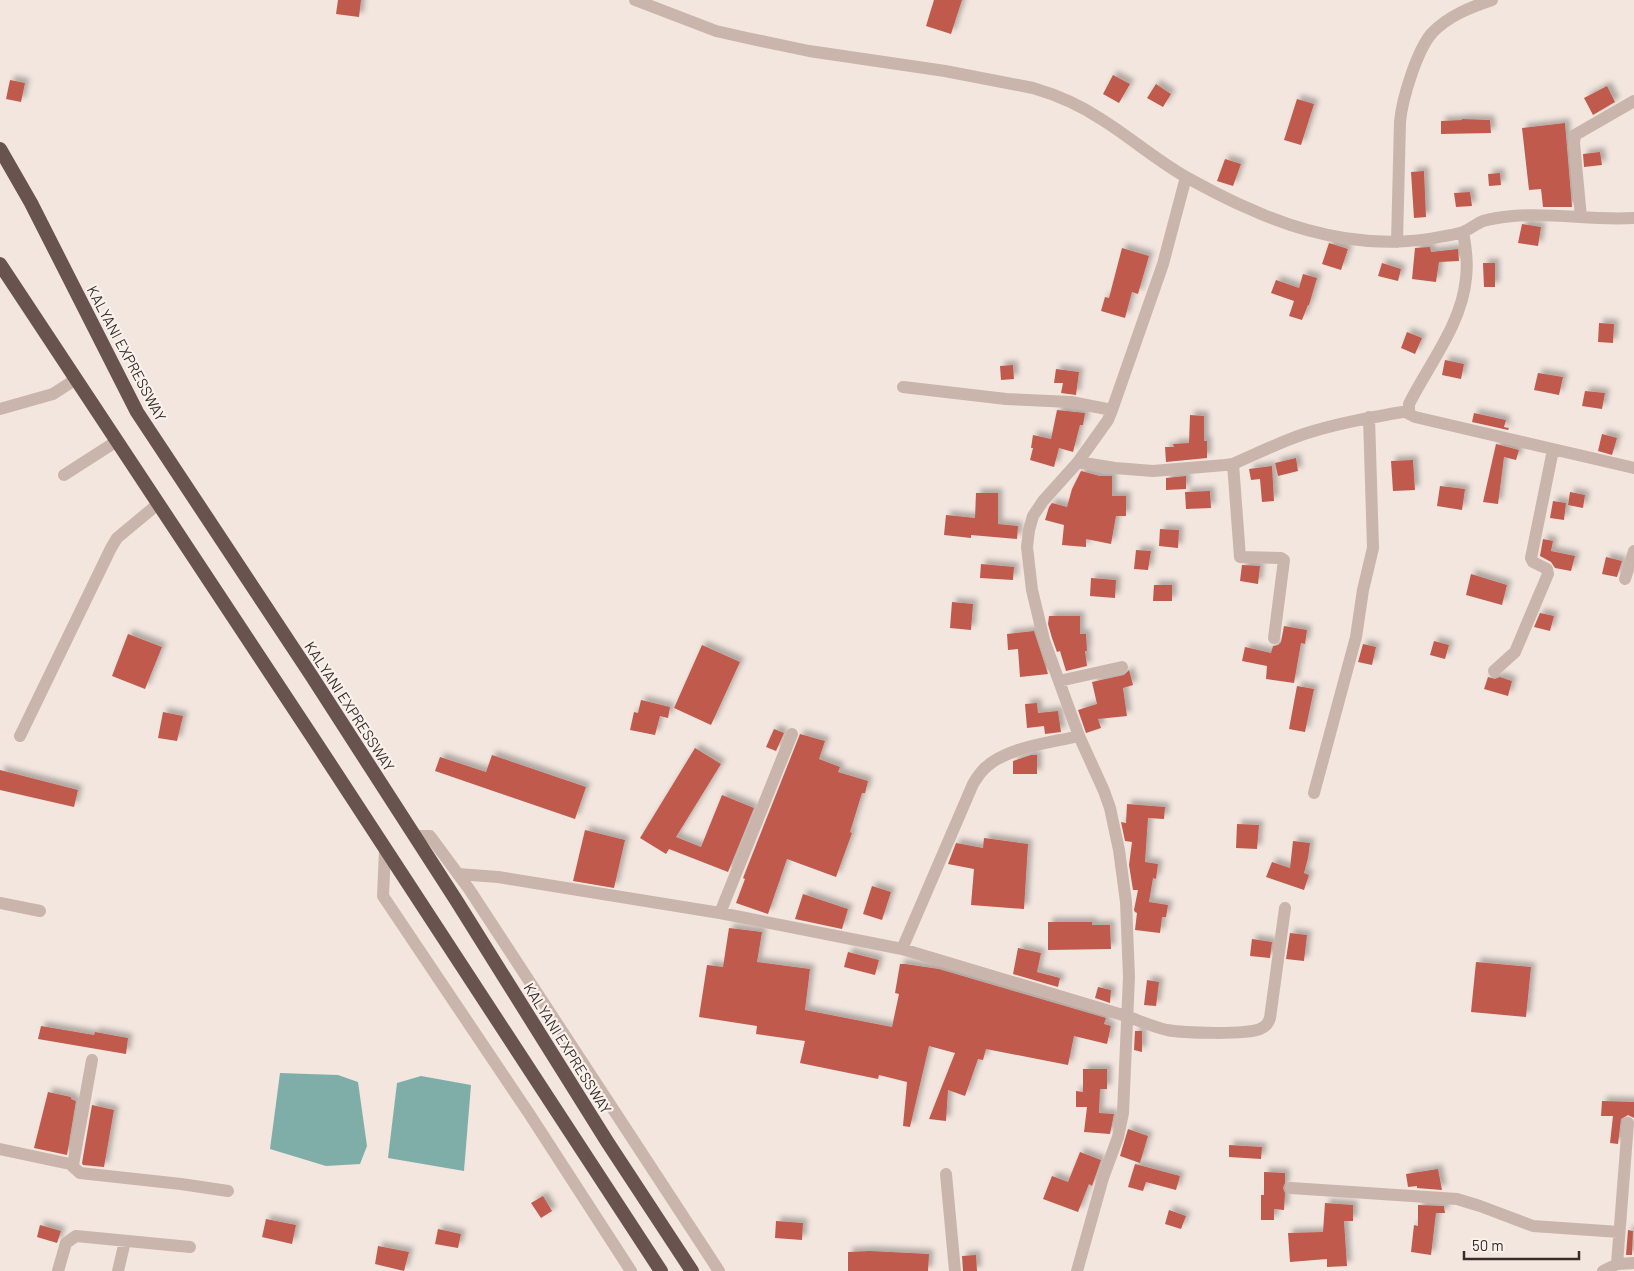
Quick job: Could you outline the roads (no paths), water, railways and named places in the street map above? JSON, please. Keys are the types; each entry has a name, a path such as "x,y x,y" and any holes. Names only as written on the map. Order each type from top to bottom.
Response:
{"highway":[{"name":"KALYANI EXPRESSWAY","path":"0,149 31,203 136,412 311,675 613,1151 692,1271"},
{"path":"0,264 315,741 661,1271"}],"street":[{"path":"635,0 716,30 747,38 809,50 945,71 1033,88 1060,97 1084,108 1186,176 1249,209 1286,224 1336,236 1365,241 1416,241 1464,232 1481,222 1500,217 1524,215 1634,218"},
{"path":"1397,242 1400,122 1401,108 1407,86 1431,34 1457,15 1492,0"},
{"path":"1580,217 1575,135 1634,101"},
{"path":"1077,1271 1091,1216 1122,1123 1129,977 1126,902 1110,808 1079,736 1044,640 1032,590 1027,547 1033,516 1038,508 1078,462 1108,420 1163,264 1186,176"},
{"path":"1408,411 1409,404 1451,327 1462,301 1467,266 1464,232"},
{"path":"0,409 53,394 76,379"},
{"path":"903,387 1006,399 1071,402 1112,410"},
{"path":"1078,462 1115,468 1153,471 1233,464 1302,435 1369,417 1408,411 1415,417 1634,468"},
{"path":"1314,793 1356,637 1363,590 1373,548 1369,417"},
{"path":"64,475 117,441"},
{"path":"1494,671 1515,652 1548,574 1547,569 1533,562 1531,558 1553,450"},
{"path":"1233,464 1240,557 1281,558 1284,560 1274,638"},
{"path":"20,736 111,548 117,538 158,504"},
{"path":"1625,579 1634,551"},
{"path":"1059,681 1122,667"},
{"path":"720,913 792,734"},
{"path":"902,949 973,784 984,769 1008,753 1079,736"},
{"path":"414,836 430,836 458,874 719,1271"},
{"path":"385,850 383,896 530,1115 631,1271"},
{"path":"458,874 498,877 720,913 902,949 1126,1016 1155,1027 1182,1032 1248,1031 1262,1028 1268,1024 1285,908"},
{"path":"0,903 40,911"},
{"path":"92,1060 73,1165 77,1172 228,1191"},
{"path":"1616,1264 1628,1123"},
{"path":"0,1149 73,1165"},
{"path":"946,1174 955,1271"},
{"path":"1291,1188 1457,1199 1533,1226 1619,1232"},
{"path":"58,1271 66,1243 76,1236 190,1247"},
{"path":"118,1271 125,1241"},
{"path":"1603,1271 1616,1264 1634,1263"}],"water":[{"path":"280,1073 338,1075 358,1082 367,1146 360,1164 326,1166 270,1149"},
{"path":"421,1076 471,1085 464,1171 388,1158 397,1083"}]}
